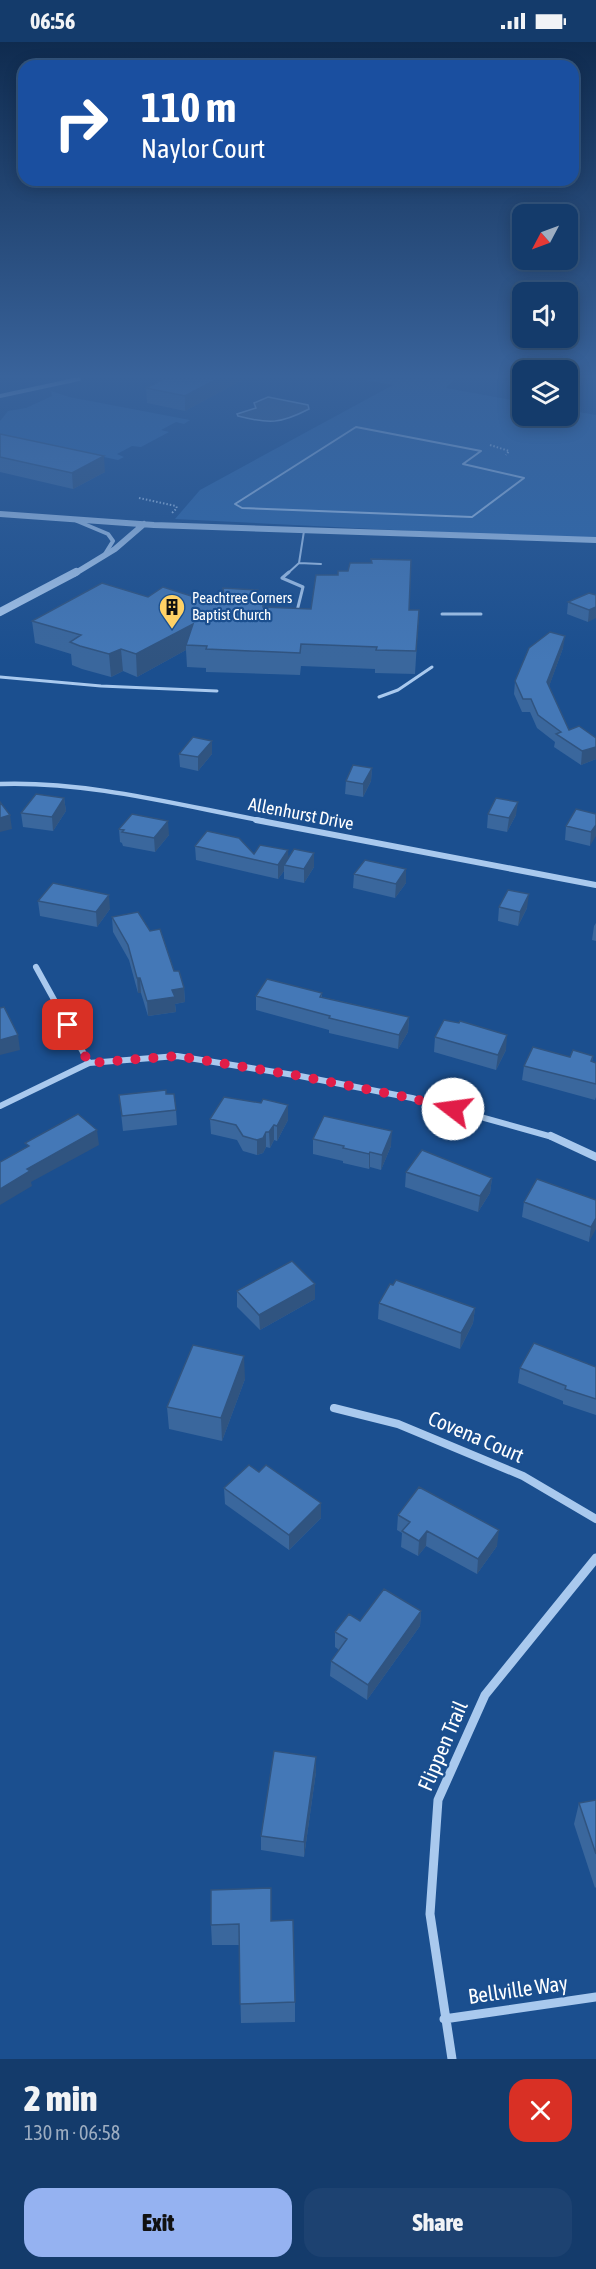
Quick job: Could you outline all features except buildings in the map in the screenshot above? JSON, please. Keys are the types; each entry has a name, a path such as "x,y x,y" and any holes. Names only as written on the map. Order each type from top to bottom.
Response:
{"street":[{"path":"0,514 76,521 304,531 596,540"},
{"path":"76,521 108,534 113,541 105,554"},
{"path":"0,612 105,554 134,536 144,524"},
{"name":"Allenhurst Drive","path":"0,784 26,783 116,794 596,885"},
{"path":"36,967 89,1063"},
{"path":"0,1106 89,1063 177,1056 300,1076 423,1101 556,1138 596,1157"},
{"name":"Covena Court","path":"334,1408 398,1424 523,1476 596,1519"},
{"name":"Flippen Trail","path":"452,2059 444,2019 430,1914 438,1800 485,1695 596,1558"},
{"name":"Bellville Way","path":"444,2019 596,1997"}],"lane":[{"path":"281,473 241,498 236,504 242,508 472,517 524,478 501,473"},
{"path":"286,616 297,611 303,587 282,578 299,563 304,531"},
{"path":"299,563 321,564"},
{"path":"442,614 481,614"},
{"path":"379,697 398,690 432,667"},
{"path":"0,676 102,686 217,690"}],"path":[{"path":"139,498 176,506 177,508 170,515"}],"shaded area":[{"path":"231,473 596,473 596,538 593,540 175,519 200,490"}],"place":[{"name":"Peachtree Corners Baptist Church","path":"172,630"}],"route":[{"path":"68,1025 89,1063 177,1056 300,1076 411,1098 453,1109"}]}
